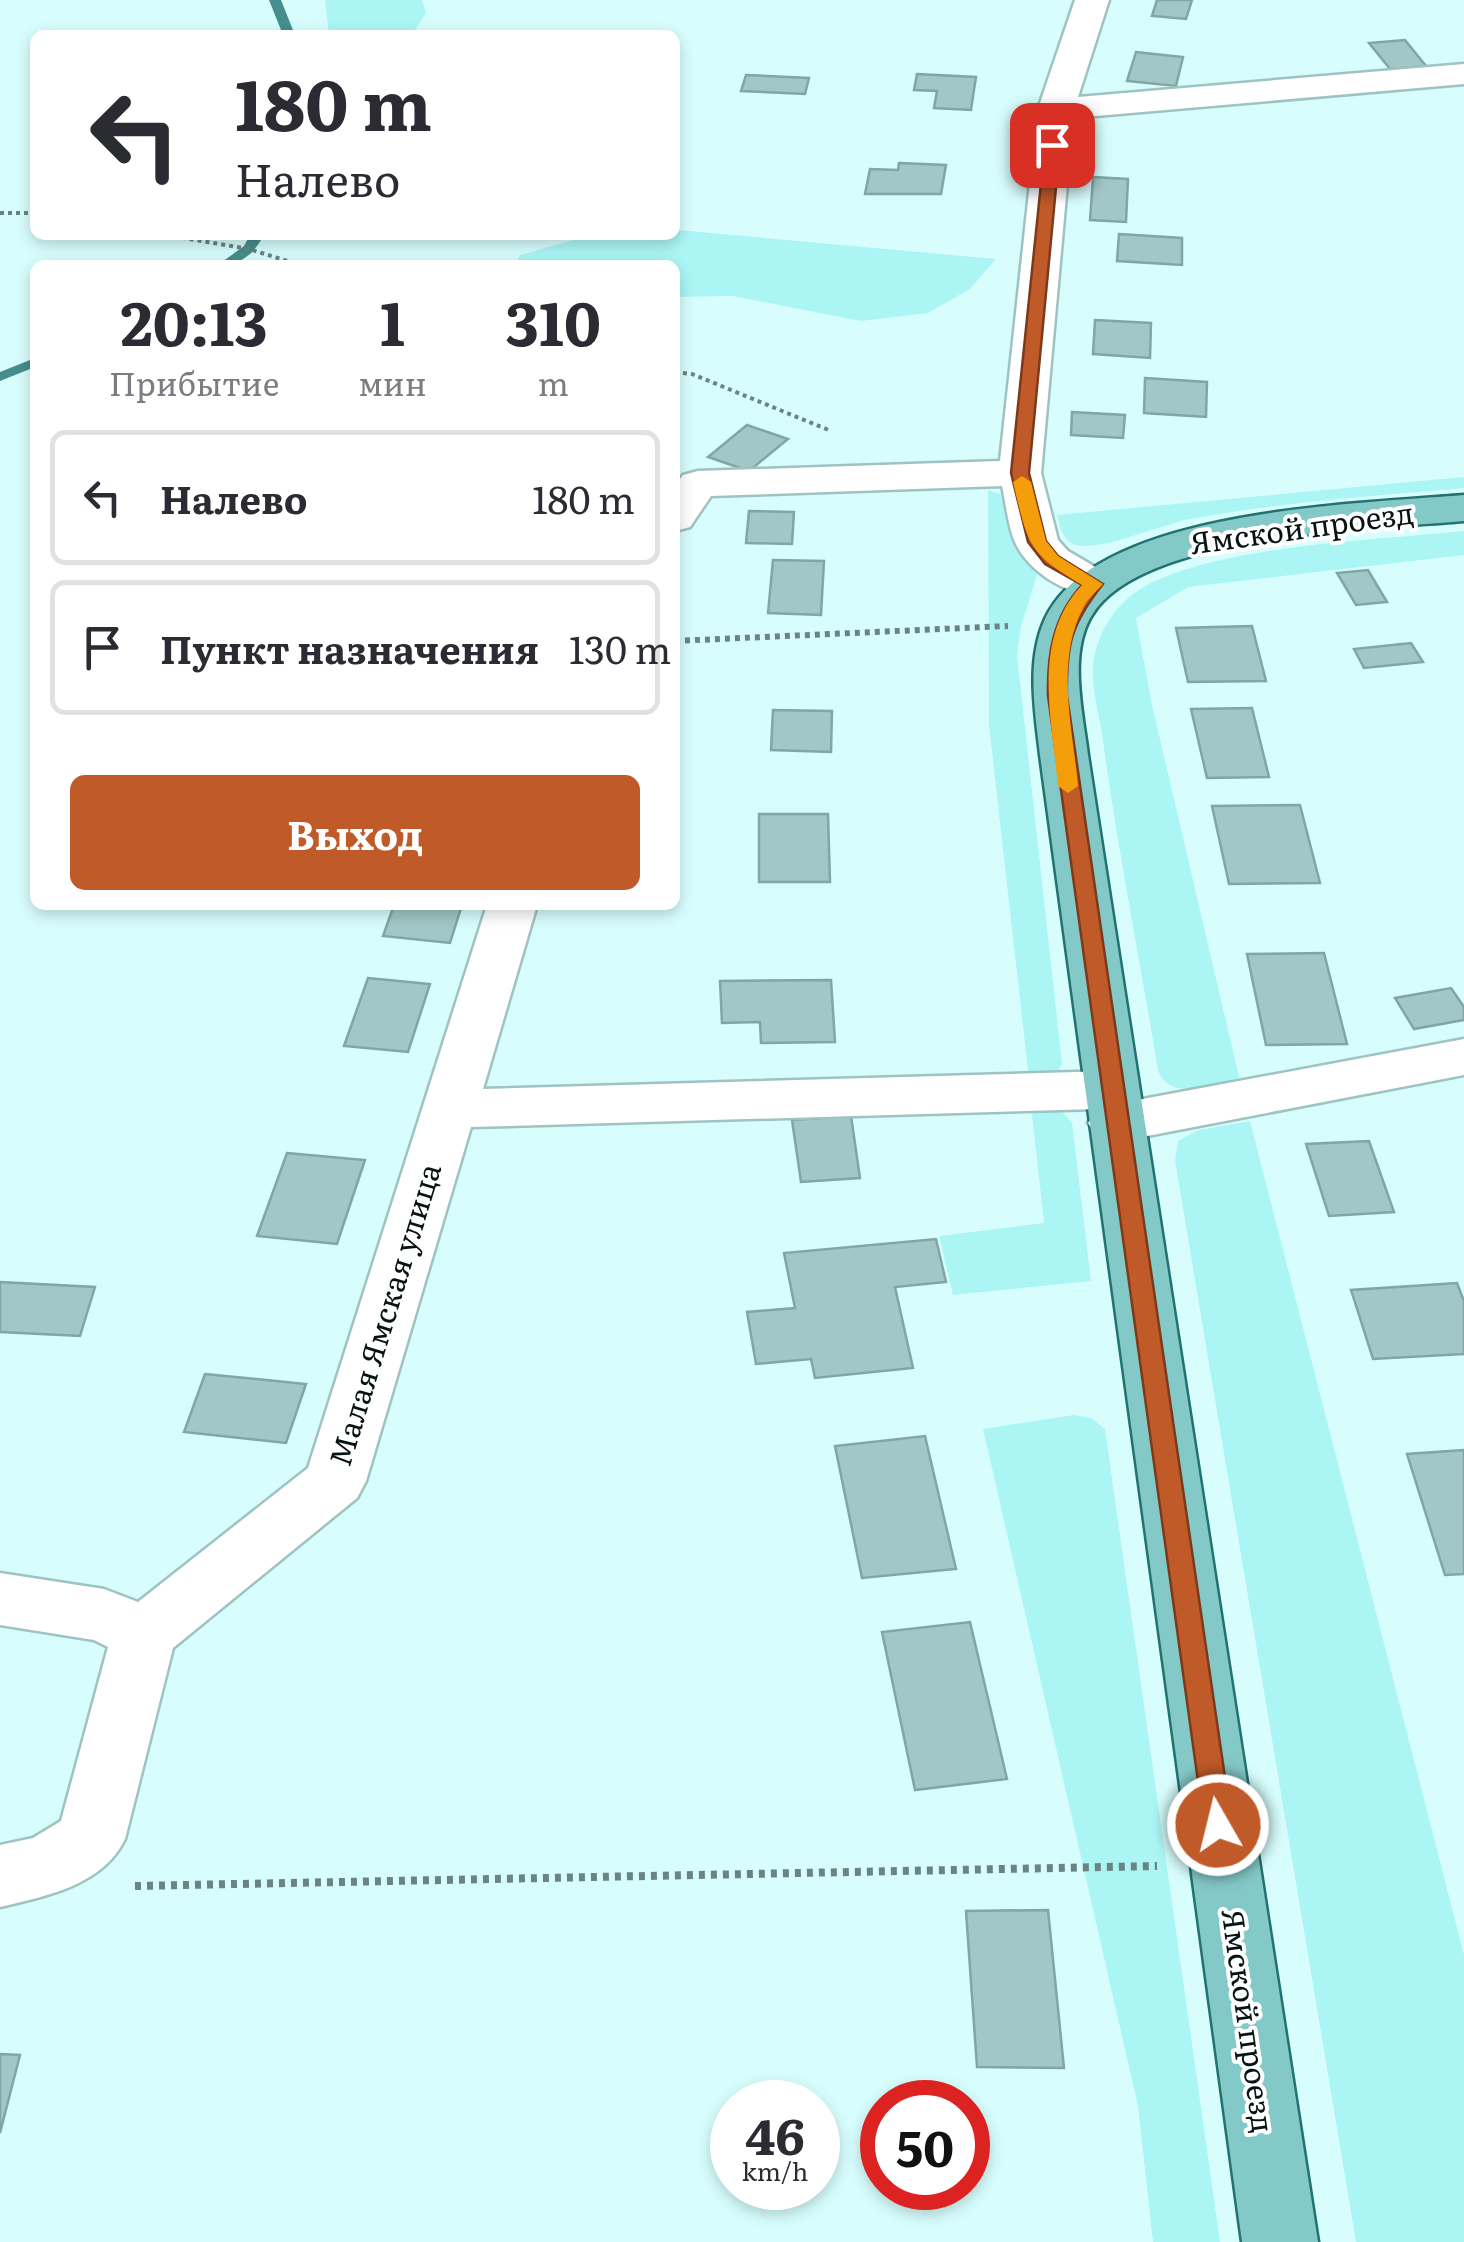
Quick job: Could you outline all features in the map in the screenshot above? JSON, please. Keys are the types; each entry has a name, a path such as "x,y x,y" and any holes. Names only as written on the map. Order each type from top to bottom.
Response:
{"main road":[{"name":"Ямской проезд","path":"1280,2242 1114,1106 1057,696 1057,668 1080,604 1116,568 1147,555 1258,529 1464,508"}],"street":[{"path":"1080,604 1037,542 1020,473 1056,109 1092,0"},
{"path":"1056,109 1464,74"},
{"path":"686,501 874,478 1020,473"},
{"name":"Малая Ямская улица","path":"144,1634 335,1481 510,910"},
{"path":"449,1109 1114,1106 1464,1058"},
{"path":"0,1600 104,1616 144,1634 91,1839 24,1871"}],"path":[{"path":"0,213 30,213"},
{"path":"196,240 284,260"},
{"path":"680,373 692,374 849,438 874,478"},
{"path":"680,642 1080,604"},
{"path":"24,1871 107,1886 1224,1864"}],"shaded area":[{"path":"325,0 422,0 426,13 415,30 328,30"},
{"path":"680,230 996,259 970,289 928,313 861,321 732,296 680,297 680,260 518,260 520,255 573,240 680,240"},
{"path":"1464,477 1464,488 1229,512 1096,545 1077,545 1068,540 1057,515"},
{"path":"988,490 1003,495 1007,501 1007,522 1016,545 1037,575 1021,626 1017,655 1062,1064 1057,1073 1029,1079 989,725"},
{"path":"1464,531 1464,555 1188,587 1136,618 1152,705 1240,1081 1193,1089 1172,1086 1158,1070 1094,688 1094,658 1107,624 1121,604 1140,589 1184,570 1221,560 1304,546"},
{"path":"1031,1106 1060,1109 1072,1123 1091,1281 953,1295 939,1236 1044,1223"},
{"path":"1250,1121 1464,1955 1464,2242 1356,2242 1175,1160 1178,1141 1199,1130"},
{"path":"1074,1415 1091,1418 1105,1429 1220,2242 1153,2242 1138,2106 983,1429"}],"building":[{"path":"1157,0 1192,0 1186,19 1152,16"},
{"path":"1405,40 1426,66 1390,69 1369,43"},
{"path":"1136,52 1183,57 1176,86 1127,81"},
{"path":"917,74 976,77 971,110 934,108 937,91 914,90"},
{"path":"746,75 809,78 805,94 741,91"},
{"path":"899,163 946,165 941,194 865,194 870,169 898,170"},
{"path":"1093,177 1128,179 1126,222 1090,220"},
{"path":"1119,234 1182,238 1182,265 1117,261"},
{"path":"1095,320 1151,323 1150,358 1093,354"},
{"path":"1145,378 1207,382 1206,417 1144,413"},
{"path":"1072,412 1125,415 1123,438 1071,435"},
{"path":"747,425 788,439 749,471 708,457"},
{"path":"749,511 794,512 792,544 746,543"},
{"path":"773,560 824,561 821,615 768,613"},
{"path":"1368,570 1387,602 1356,605 1337,573"},
{"path":"1252,626 1266,681 1188,682 1176,628"},
{"path":"1411,643 1423,662 1364,668 1354,649"},
{"path":"1252,708 1269,777 1207,778 1191,709"},
{"path":"773,710 832,711 831,752 771,750"},
{"path":"1300,805 1320,883 1229,884 1212,806"},
{"path":"759,814 828,814 830,882 759,882"},
{"path":"392,910 460,910 450,943 383,936"},
{"path":"1324,953 1347,1044 1266,1045 1247,954"},
{"path":"368,978 430,984 408,1052 344,1046"},
{"path":"831,980 835,1042 761,1043 760,1022 722,1023 720,981"},
{"path":"1451,988 1464,1007 1464,1020 1414,1029 1395,998"},
{"path":"851,1116 860,1178 801,1182 792,1120"},
{"path":"1369,1141 1394,1212 1329,1216 1306,1144"},
{"path":"287,1153 365,1160 337,1244 257,1236"},
{"path":"936,1239 946,1282 895,1287 913,1368 815,1378 811,1359 756,1364 747,1312 795,1308 784,1253"},
{"path":"0,1282 95,1287 80,1336 0,1332"},
{"path":"1457,1283 1464,1301 1464,1354 1373,1359 1351,1290"},
{"path":"205,1374 306,1384 286,1443 184,1432"},
{"path":"925,1436 956,1569 862,1578 835,1446"},
{"path":"1464,1450 1464,1574 1445,1575 1407,1454"},
{"path":"970,1622 1007,1779 915,1790 882,1632"},
{"path":"1048,1910 1064,2068 977,2067 966,1911"},
{"path":"0,2054 20,2055 0,2133"}],"waterway":[{"path":"275,0 287,30"},
{"path":"232,260 249,249 254,240"},
{"path":"0,377 30,364"}],"slow traffic":[{"path":"1022,482 1037,542 1052,560 1094,584 1075,604 1066,623 1057,668 1068,786"}],"route":[{"path":"1052,145 1020,473 1037,542 1052,560 1094,584 1075,604 1066,623 1057,668 1057,696 1218,1825"}]}
